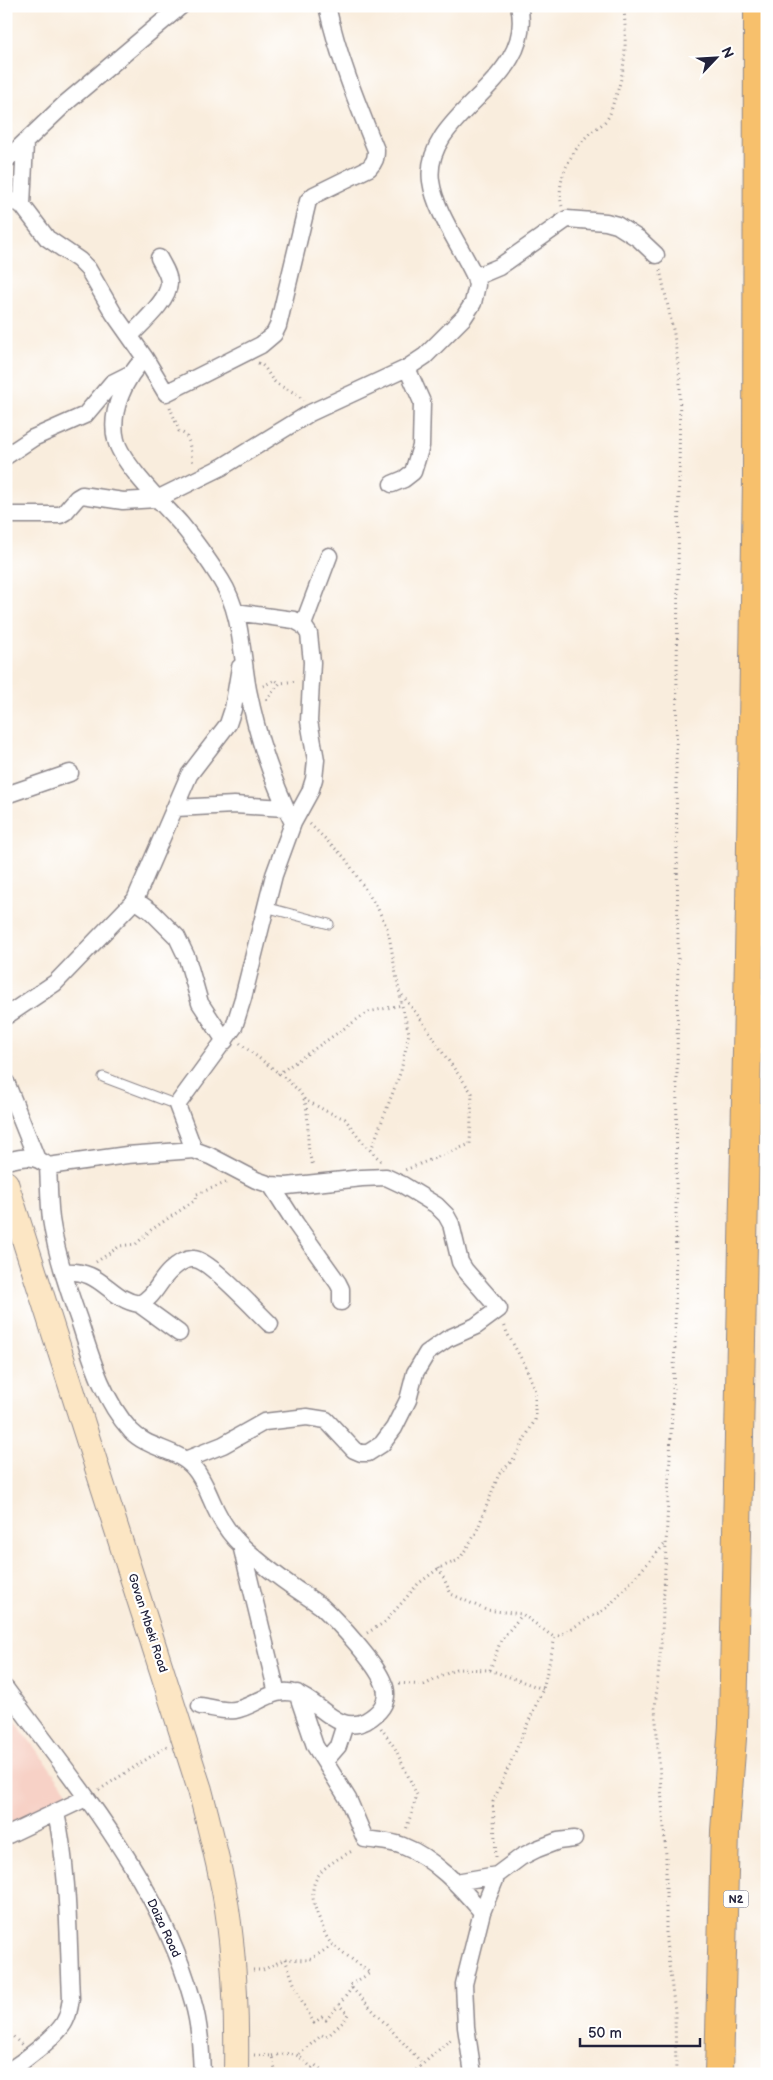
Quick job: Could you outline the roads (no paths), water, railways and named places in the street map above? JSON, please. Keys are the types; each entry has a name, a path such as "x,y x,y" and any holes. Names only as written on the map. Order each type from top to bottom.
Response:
{"highway":[{"name":"N2","path":"735,2074 736,1848 732,1724 757,479 758,6"},
{"path":"719,2074 726,1831 732,1724"}],"main road":[{"name":"Govan Mbeki Road","path":"6,1183 200,1790 224,1892 234,1972 236,2065"}],"street":[{"path":"6,160 67,102 181,6"},
{"path":"6,199 22,205 47,238 79,260 88,269 166,393 267,341 278,326 308,201 314,195 369,168 375,163 376,150 333,35 327,6"},
{"path":"6,515 60,515 77,498 86,495 123,501 157,499 222,467 310,413 407,368 425,356 464,317 473,303 477,285 476,277 434,193 430,171 432,161 440,140 515,52 521,28 519,6"},
{"path":"22,205 25,143"},
{"path":"476,277 499,267 567,219 606,222 617,225 638,239 656,255"},
{"path":"130,336 158,306 166,293 169,284 168,274 159,258"},
{"path":"6,1016 55,983 135,900 192,769 228,724 233,709 242,654 242,642 235,612 222,581 182,526 135,472 116,442 114,429 118,406 132,373 145,358"},
{"path":"392,484 404,480 413,472 421,446 422,402 407,368"},
{"path":"6,456 33,438 85,415 112,383 132,373"},
{"path":"303,625 329,556"},
{"path":"194,1150 177,1105 228,1037 243,998 265,907 292,815 310,792 314,779 315,752 309,716 312,662 309,634 303,625 287,618 235,612"},
{"path":"242,654 262,750 292,815"},
{"path":"6,795 70,773"},
{"path":"176,808 234,805 292,815"},
{"path":"135,900 152,912 177,936 187,958 200,1003 228,1037"},
{"path":"6,1082 42,1162 51,1217 68,1271 92,1362 119,1416 131,1431 142,1440 185,1460 198,1473 221,1519 240,1545 292,1587 325,1610 368,1658 384,1682 386,1692 385,1702 374,1716 363,1722 345,1724 334,1720 311,1701 288,1692 277,1693 233,1710 200,1706"},
{"path":"6,1162 26,1157 42,1162 194,1150 256,1180 271,1185 287,1186 389,1176 436,1205 446,1215 451,1224 457,1253 465,1270 500,1309 476,1326 447,1340 427,1353 415,1373 408,1400 399,1420 382,1444 368,1453 362,1453 354,1450 326,1420 306,1417 264,1422 223,1445 185,1460"},
{"path":"271,1185 338,1283 342,1295 341,1302"},
{"path":"138,1304 148,1298 172,1269 186,1260 195,1259 213,1270 270,1324"},
{"path":"68,1271 89,1275 124,1299 138,1304 179,1333"},
{"path":"240,1545 277,1693"},
{"path":"296,1694 309,1731 348,1799 365,1839 402,1845 412,1850 456,1882 482,1912"},
{"name":"Daiza Road","path":"8,1696 86,1798 136,1873 158,1913 182,1968 194,2004 202,2074"},
{"path":"326,1761 338,1746 345,1724"},
{"path":"6,1836 86,1798"},
{"path":"13,2071 58,2031 65,2021 71,1998 65,1876 61,1837 56,1813"},
{"path":"456,1882 497,1875 537,1848 558,1841 574,1839"},
{"path":"473,2074 466,2027 464,1984 482,1912 497,1875"}],"lane":[{"path":"265,907 329,924"},
{"path":"103,1077 177,1105"}]}
